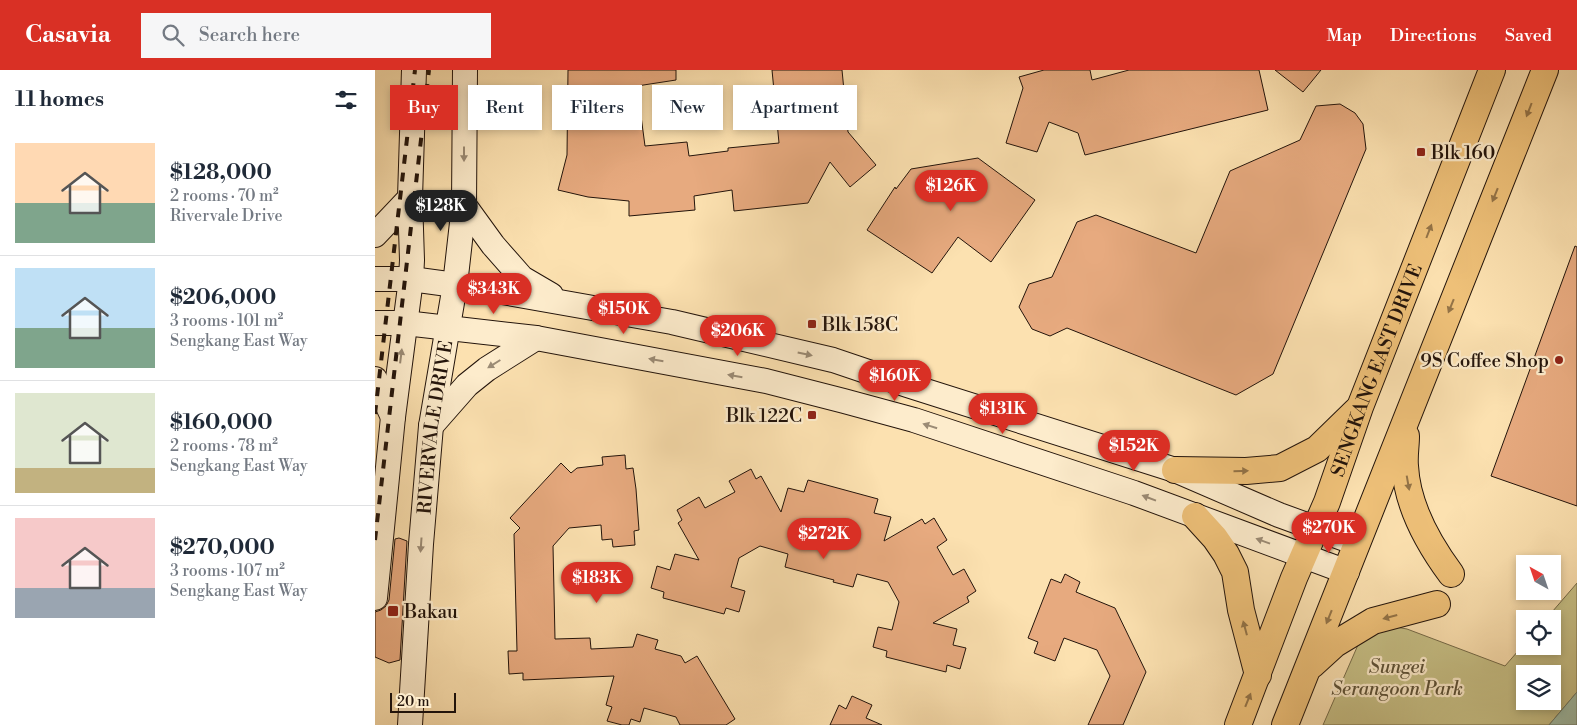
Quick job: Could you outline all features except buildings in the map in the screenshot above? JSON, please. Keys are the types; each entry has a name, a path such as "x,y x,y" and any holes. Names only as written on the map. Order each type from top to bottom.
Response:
{"main road":[{"path":"375,598 393,417 411,279 410,198 414,70"},
{"name":"RIVERVALE DRIVE","path":"409,725 431,426 455,285 464,205 465,70"},
{"name":"SENGKANG EAST DRIVE","path":"1238,725 1492,70"},
{"path":"1285,725 1545,70"},
{"path":"375,235 410,198"},
{"path":"464,205 493,245 522,278 564,302"},
{"path":"375,279 411,279 564,302 672,322 833,360 907,386 1175,470 1234,496 1356,543"},
{"path":"375,323 405,323 536,338 766,381 914,420 991,445 1135,493 1347,572"},
{"path":"431,426 467,385 487,369 536,338"},
{"path":"375,379 393,417"},
{"path":"1175,470 1246,471 1280,468 1317,449 1361,407"},
{"path":"1407,418 1405,466 1410,498 1434,551 1451,574"},
{"path":"1195,516 1215,538 1235,572 1241,610 1258,674"},
{"path":"1308,669 1335,644 1373,621 1437,604"}],"green space":[{"name":"Sungei Serangoon Park","path":"1577,583 1577,692 1549,725 1323,725 1368,622 1407,629 1505,666 1516,653 1516,655 1561,655 1561,610 1554,610"}],"shaded area":[{"path":"1577,692 1577,725 1549,725"}],"railway":[{"path":"375,414 415,70"},
{"path":"375,540 429,70"}],"place":[{"name":"Blk 160","path":"1421,152"},
{"name":"Blk 158C","path":"812,324"},
{"name":"9S Coffee Shop","path":"1559,360"},
{"name":"Blk 122C","path":"812,415"},
{"name":"Bakau","path":"393,611"}]}
